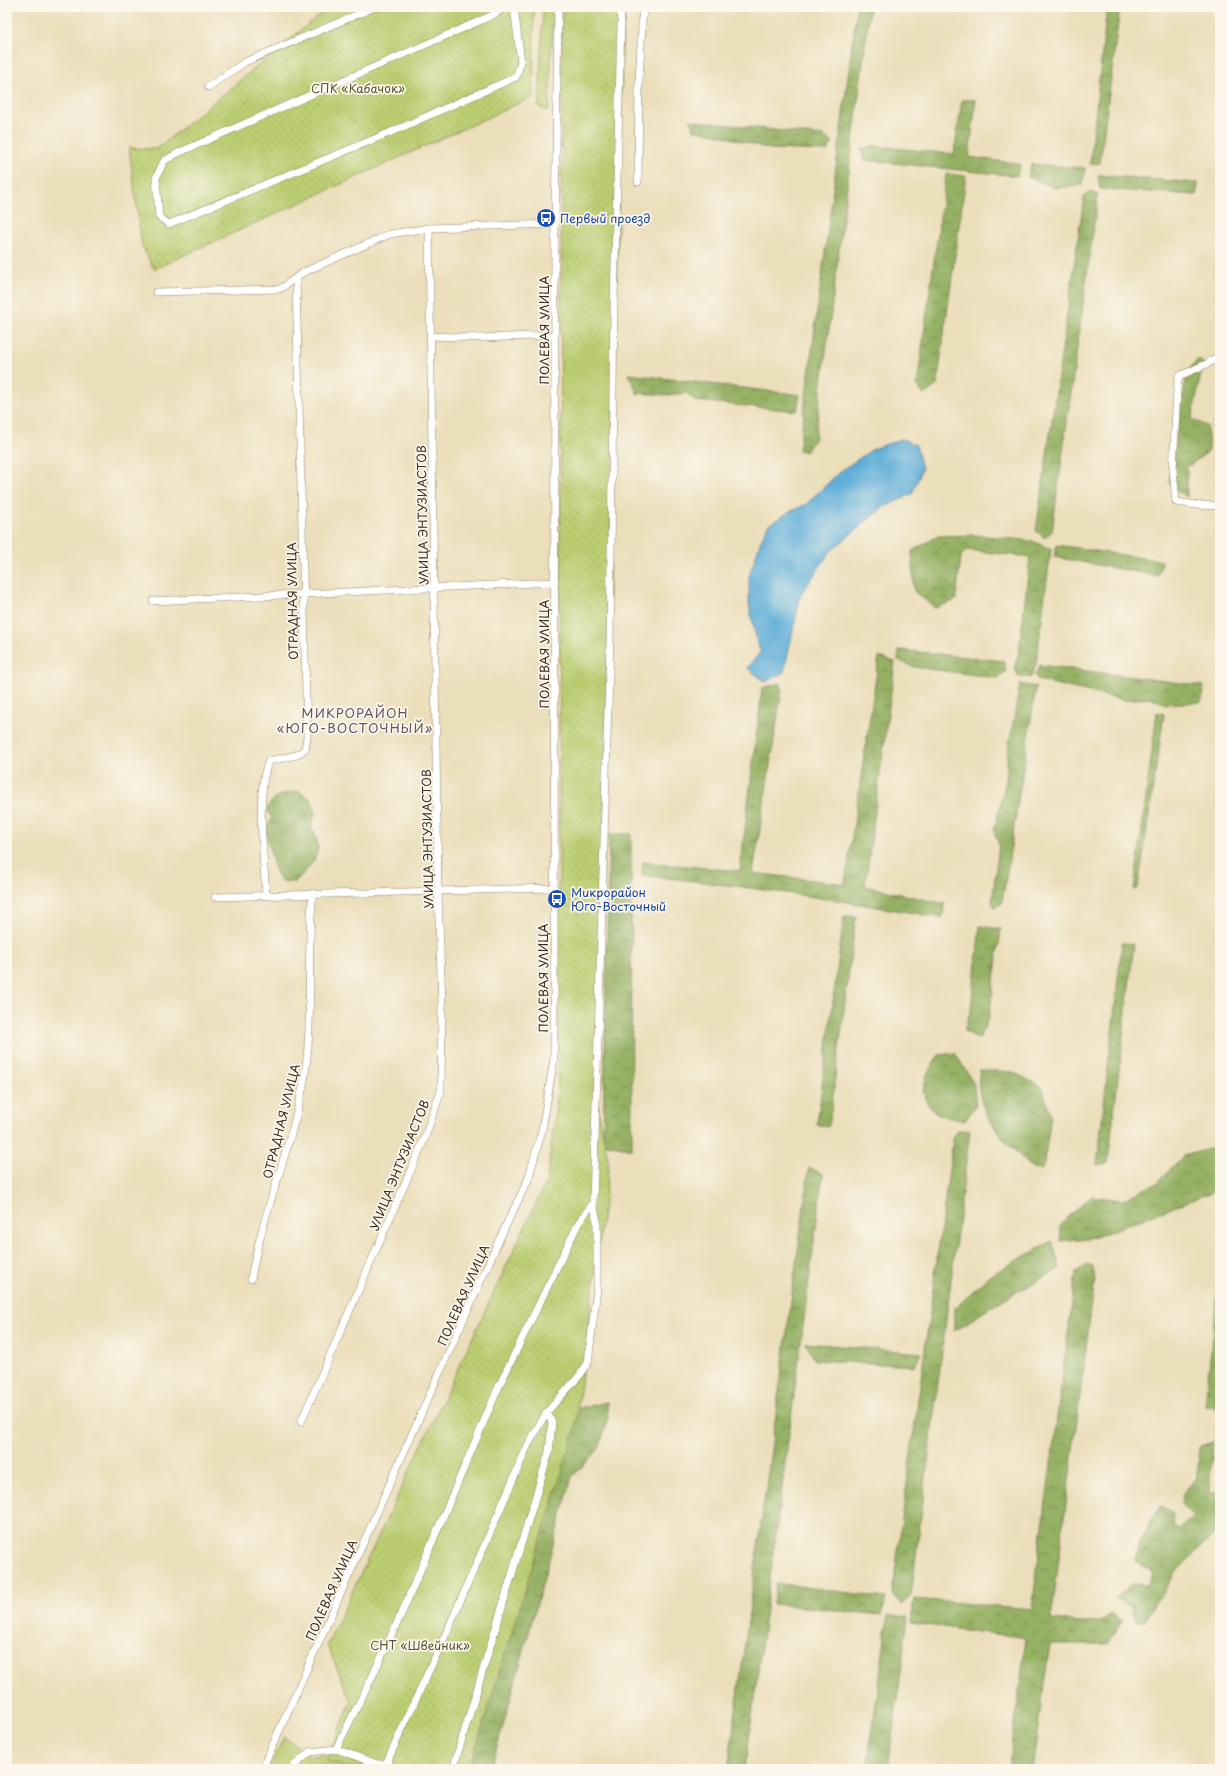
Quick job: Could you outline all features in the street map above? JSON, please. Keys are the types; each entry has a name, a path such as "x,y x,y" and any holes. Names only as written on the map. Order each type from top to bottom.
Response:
{"street":[{"path":"208,86 245,62 375,7"},
{"path":"506,7 493,15 178,153 164,161 156,178 159,217 169,224 389,133 516,77 521,62 514,7"},
{"name":"ПОЛЕВАЯ УЛИЦА","path":"262,1769 499,1240 528,1180 542,1130 554,1059 555,224 558,7"},
{"path":"386,1764 450,1627 528,1445 546,1413 580,1375 588,1363 598,1288 597,1221 593,1203 610,641 614,312 621,21 620,7"},
{"path":"638,182 639,80 643,7"},
{"path":"156,292 280,289 304,272 390,234 429,228 555,224"},
{"name":"УЛИЦА ЭНТУЗИАСТОВ","path":"301,1422 424,1140 440,1091 442,1004 438,893 429,228"},
{"name":"ОТРАДНАЯ УЛИЦА","path":"266,895 262,794 267,766 269,761 297,754 305,749 307,737 296,278"},
{"path":"431,336 482,338 555,335"},
{"path":"1220,355 1210,363 1180,376 1177,388 1173,470 1176,502 1220,506"},
{"path":"153,601 434,589 555,582"},
{"path":"215,897 313,893 438,893 554,888"},
{"name":"ОТРАДНАЯ УЛИЦА","path":"251,1279 255,1256 279,1176 302,1088 308,1051 310,918 313,893"},
{"path":"336,1749 404,1608 499,1386 579,1222 593,1203"},
{"path":"453,1769 549,1452 552,1422 546,1413"},
{"path":"290,1769 310,1752 336,1749 377,1764 386,1764 402,1769"}],"green space":[{"name":"СПК «Кабачок»","path":"329,7 534,7 533,97 154,269 142,246 129,148 157,149"},
{"path":"543,7 553,7 549,111 539,107"},
{"name":"СНТ «Швейник»","path":"562,7 623,7 597,1105 609,1164 575,1430 469,1769 352,1769 327,1761 351,1701 327,1645 547,1180 558,1090"},
{"path":"857,7 870,7 815,438 806,452 799,450"},
{"path":"1107,7 1120,7 1100,163 1090,164"},
{"path":"962,100 976,100 969,157 1020,164 1017,176 864,160 861,149 872,146 954,154"},
{"path":"690,120 823,136 833,143 827,151 770,149 716,134 694,130"},
{"path":"1031,164 1085,168 1083,185 1055,188 1028,177"},
{"path":"946,174 966,176 937,385 924,395 917,385"},
{"path":"1098,175 1198,183 1197,195 1100,189"},
{"path":"1090,192 1098,195 1052,531 1045,538 1036,531 1084,197"},
{"path":"1198,359 1203,363 1192,419 1207,426 1209,451 1187,467 1187,497 1174,489 1169,482 1187,372"},
{"path":"629,374 800,395 797,411 695,401 687,393 668,395 637,393"},
{"path":"975,535 1033,541 1051,549 1036,664 1031,677 1019,677 1014,667 1019,653 1030,557 966,550 961,556 956,600 935,608 914,591 912,551 938,536"},
{"path":"1057,545 1162,561 1158,576 1054,557"},
{"path":"899,650 1004,661 1006,671 998,678 914,667 898,660"},
{"path":"879,657 895,662 865,886 945,904 942,918 792,894 642,875 643,862 740,871 762,688 780,683 782,689 753,873 845,884"},
{"path":"1040,665 1204,686 1201,702 1166,704 1151,698 1124,700 1038,680 1035,675"},
{"path":"1020,684 1036,687 1002,903 995,907 992,902 999,845 994,831 1007,776 1007,756"},
{"path":"1157,712 1164,714 1138,888 1134,890"},
{"path":"298,791 311,799 315,812 311,827 318,844 317,851 312,864 295,882 281,881 273,862 265,829 272,818 267,810 275,798"},
{"path":"609,834 631,834 632,1149 603,1143"},
{"path":"844,916 856,916 829,1126 817,1125"},
{"path":"980,926 1001,929 989,1017 979,1039 964,1031 971,1009"},
{"path":"1122,943 1134,944 1108,1163 1097,1165"},
{"path":"955,1053 974,1084 976,1105 965,1121 939,1115 929,1106 923,1090 927,1074 939,1055"},
{"path":"980,1070 1013,1072 1042,1087 1051,1116 1043,1169 1033,1169 1002,1137 993,1125 981,1099 979,1085"},
{"path":"958,1130 970,1131 911,1595 901,1604 892,1595 953,1139"},
{"path":"1220,1146 1220,1189 1096,1237 1061,1241 1060,1225 1091,1196 1122,1200 1157,1183 1183,1156"},
{"path":"809,1168 823,1174 745,1769 728,1769"},
{"path":"1052,1241 1060,1268 999,1302 954,1331 954,1309 989,1276"},
{"path":"1086,1265 1093,1267 1095,1279 1051,1620 1099,1623 1111,1614 1122,1621 1108,1644 1050,1644 1032,1769 1009,1769 1026,1638 911,1623 914,1599 1032,1609 1076,1272"},
{"path":"1220,1265 1220,1409 1205,1405"},
{"path":"806,1343 921,1353 915,1366 815,1360"},
{"path":"607,1402 608,1418 599,1449 572,1477 491,1769 459,1769 566,1411"},
{"path":"1213,1442 1209,1493 1217,1492 1220,1487 1220,1524 1213,1535 1178,1570 1144,1621 1135,1621 1131,1606 1115,1599 1132,1584 1147,1585 1154,1573 1136,1561 1139,1541 1161,1506 1172,1512 1174,1527 1179,1529 1193,1516 1182,1505 1183,1493 1197,1477 1200,1446"},
{"path":"776,1583 886,1598 882,1615 773,1604"},
{"path":"888,1616 908,1617 888,1769 867,1769"},
{"path":"284,1737 311,1756 333,1754 355,1769 269,1769"}],"water":[{"path":"902,439 916,445 922,469 912,494 882,508 830,552 801,594 784,672 766,682 747,668 761,651 757,642 749,605 749,576 760,543 768,525 789,512 805,505 842,470 873,449"}],"place":[{"name":"Первый проезд","path":"546,218"},
{"name":"Микрорайон Юго-Восточный","path":"557,899"}],"district":[{"name":"МИКРОРАЙОН «ЮГО-ВОСТОЧНЫЙ»","path":"355,720"}]}
